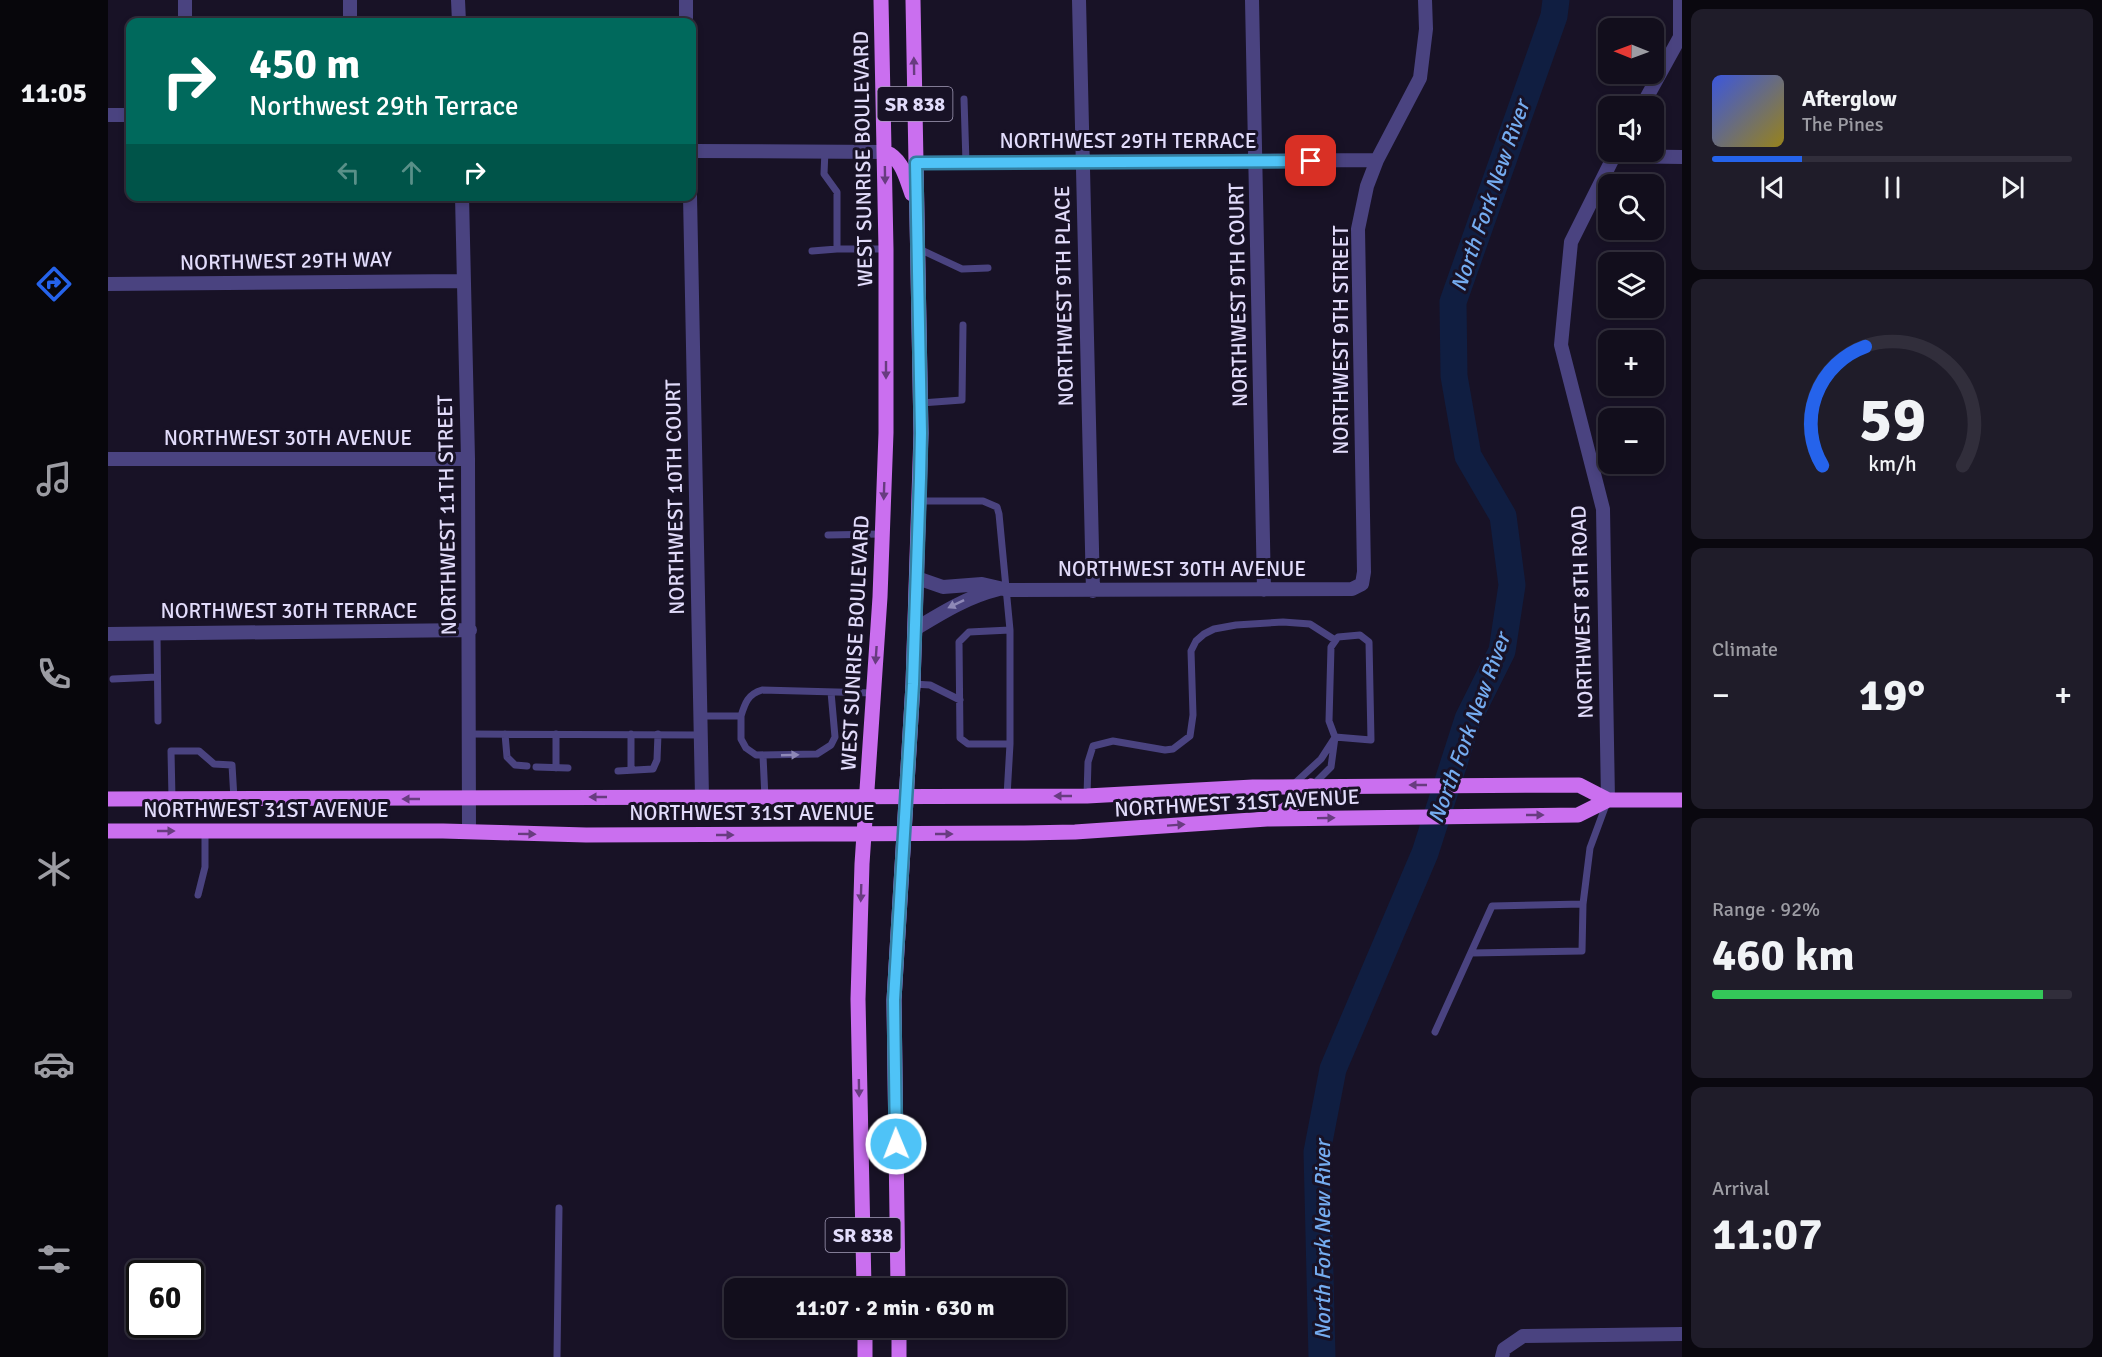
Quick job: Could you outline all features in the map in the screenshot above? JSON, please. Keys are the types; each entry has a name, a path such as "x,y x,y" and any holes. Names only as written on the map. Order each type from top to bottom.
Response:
{"main road":[{"name":"WEST SUNRISE BOULEVARD","path":"864,1278 858,999 864,834 886,433 885,152 881,0"},
{"name":"SR 838","path":"898,1278 894,1000 913,684 920,501 921,403 913,0"},
{"path":"884,117 897,147 906,157 916,163"},
{"path":"885,152 893,155 902,169 917,208"},
{"name":"NORTHWEST 31ST AVENUE","path":"108,799 1087,796 1311,786 1579,785 1608,800"},
{"path":"1267,819 1288,809 1301,799 1311,786"},
{"name":"NORTHWEST 31ST AVENUE","path":"108,831 469,832 586,835 1075,832 1267,819 1578,815 1608,800 1682,800"},
{"path":"865,1338 865,1357"},
{"path":"899,1338 899,1357"}],"street":[{"path":"185,0 185,18"},
{"path":"350,0 350,18"},
{"path":"458,0 459,18"},
{"path":"686,0 686,18"},
{"name":"NORTHWEST 9TH PLACE","path":"1078,0 1093,591"},
{"name":"NORTHWEST 9TH COURT","path":"1252,0 1264,590"},
{"name":"NORTHWEST 9TH STREET","path":"1362,585 1364,572 1358,229 1367,186 1377,160 1420,78 1426,29 1425,0"},
{"path":"1680,0 1682,58"},
{"path":"1648,96 1680,38"},
{"path":"108,115 126,115"},
{"path":"696,151 885,152"},
{"path":"1664,156 1682,157"},
{"name":"NORTHWEST 29TH TERRACE","path":"916,163 1377,160"},
{"name":"NORTHWEST 8TH ROAD","path":"1608,800 1603,509 1561,345 1572,242 1611,162"},
{"name":"NORTHWEST 11TH STREET","path":"462,201 470,630 469,832"},
{"name":"NORTHWEST 10TH COURT","path":"690,201 702,797"},
{"name":"NORTHWEST 29TH WAY","path":"108,284 464,281"},
{"name":"NORTHWEST 30TH AVENUE","path":"108,459 468,459"},
{"name":"NORTHWEST 30TH AVENUE","path":"917,578 943,587 982,584 1004,589 1093,591 1352,589 1362,585"},
{"name":"NORTHWEST 30TH AVENUE","path":"915,629 947,609 974,596 1004,589"},
{"name":"NORTHWEST 30TH TERRACE","path":"108,633 470,630"},
{"path":"1503,1353 1523,1336 1682,1334"}],"lane":[{"path":"964,99 966,163"},
{"path":"825,150 824,174 837,192 837,249"},
{"path":"917,248 962,269 988,268"},
{"path":"812,250 886,249"},
{"path":"921,403 962,400 963,325"},
{"path":"920,501 983,501 997,507 1004,589 1011,630 1007,796"},
{"path":"828,535 882,534"},
{"path":"1087,796 1088,762 1093,746 1113,741 1166,750 1173,749 1190,736 1193,716 1191,651 1196,641 1204,634 1214,629 1236,625 1283,622 1310,624 1335,640"},
{"path":"1010,744 968,744 960,738 959,642 969,632 1011,630"},
{"path":"157,633 158,721"},
{"path":"1311,786 1331,769 1335,736 1329,721 1331,647 1338,637 1360,635 1369,642 1371,740 1335,736"},
{"path":"112,679 158,677"},
{"path":"913,684 930,685 960,700"},
{"path":"831,692 835,737 831,745 817,754 763,756 756,755 746,748 741,739 741,716 746,701 754,693 762,690 873,693"},
{"path":"700,716 741,716"},
{"path":"469,734 702,735"},
{"path":"505,734 507,757 515,765 568,768"},
{"path":"555,734 556,768"},
{"path":"631,734 631,770"},
{"path":"618,771 653,769 657,760 658,734"},
{"path":"1292,787 1322,759 1335,736"},
{"path":"172,799 171,751 199,751 214,764 232,765 234,799"},
{"path":"763,756 765,798"},
{"path":"1471,953 1582,951 1583,904 1590,848 1608,800"},
{"path":"198,895 205,867 205,831"},
{"path":"1435,1032 1491,906 1583,904"},
{"path":"558,1357 559,1208"}],"waterway":[{"name":"North Fork New River","path":"1322,1357 1317,1152 1333,1069 1425,853 1468,719 1502,651 1512,585 1503,516 1468,456 1454,376 1453,302 1554,16 1556,0"}],"route":[{"path":"896,1144 894,1000 905,834 919,533 921,433 916,163 1311,161"}]}
